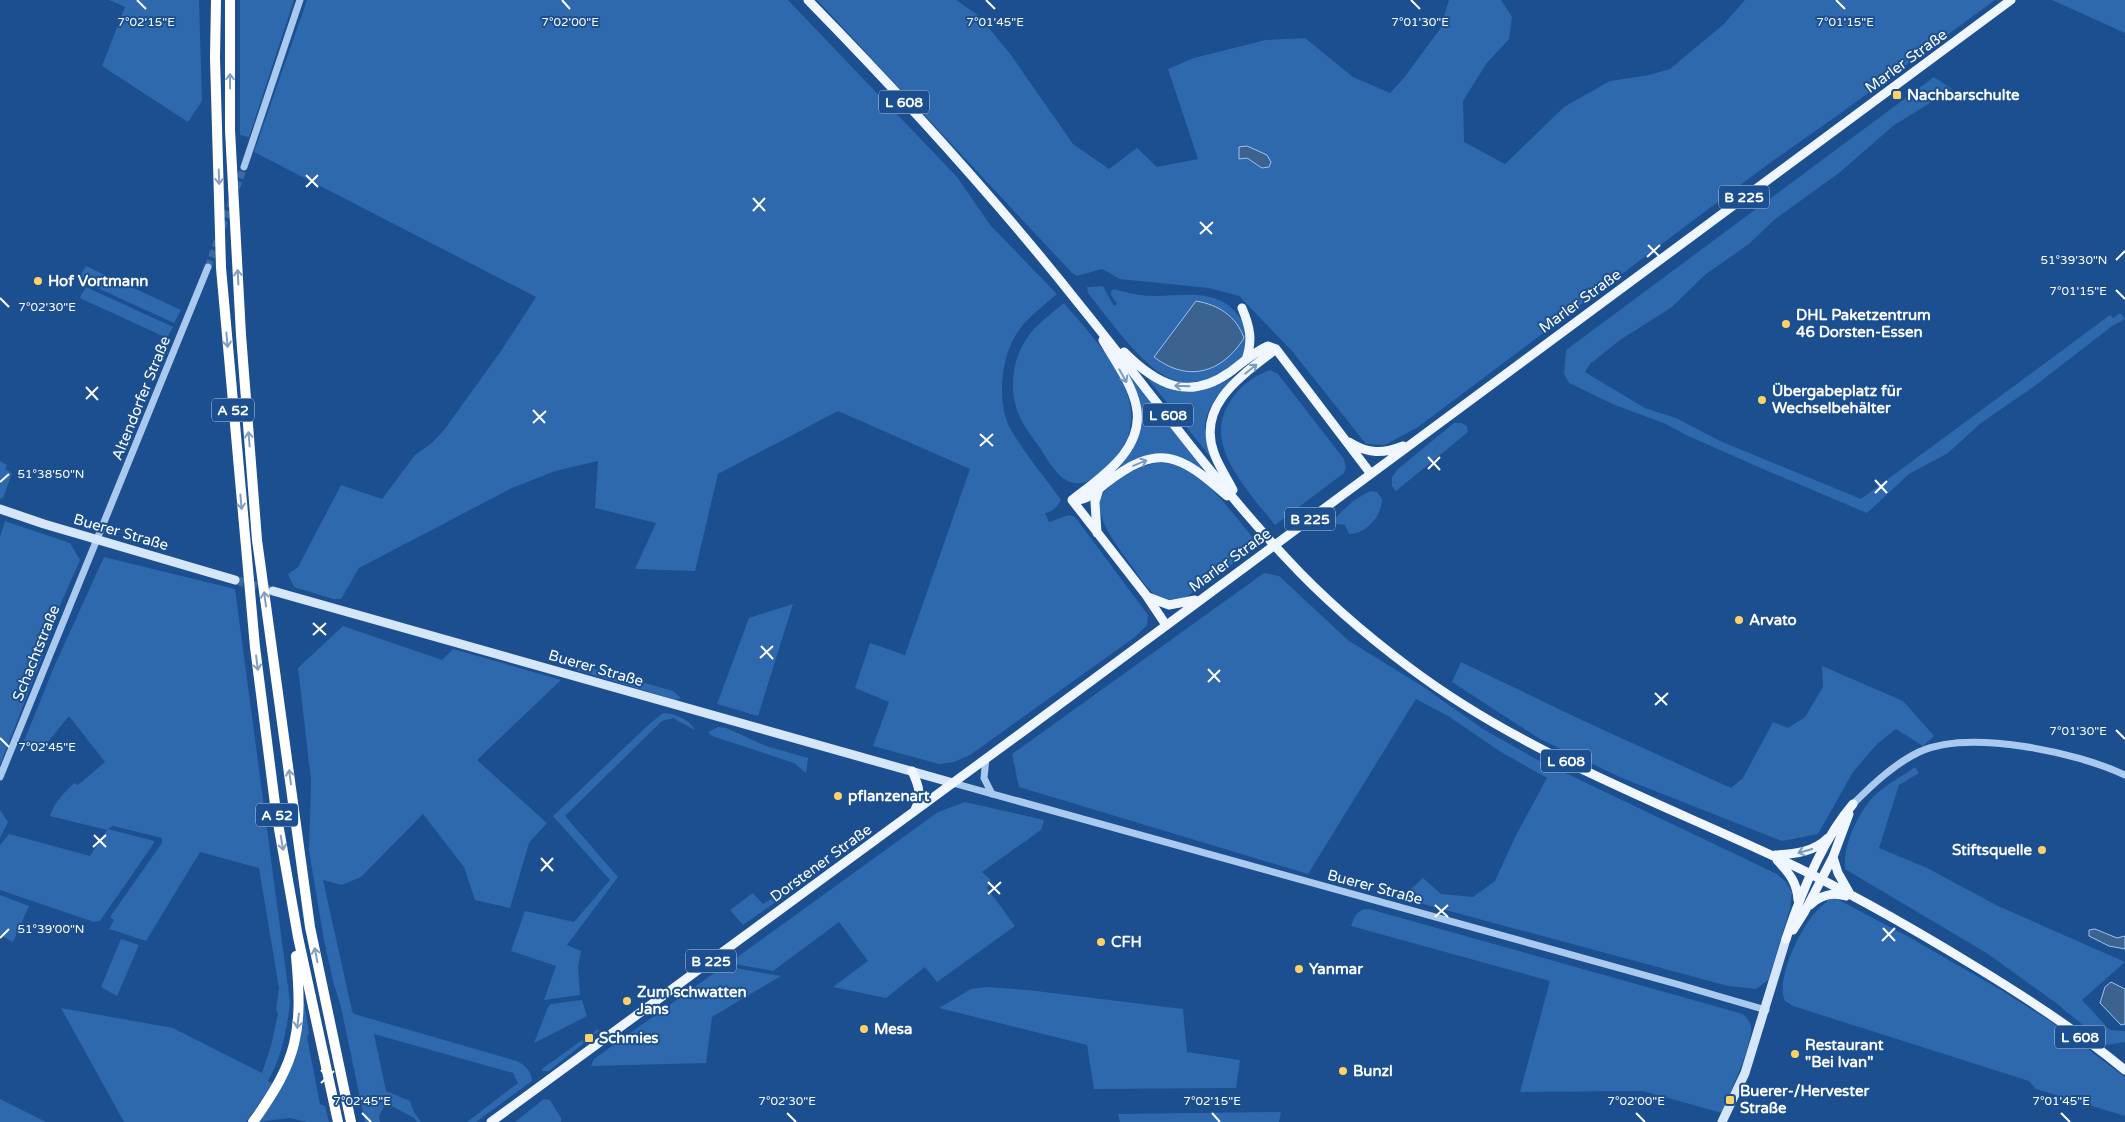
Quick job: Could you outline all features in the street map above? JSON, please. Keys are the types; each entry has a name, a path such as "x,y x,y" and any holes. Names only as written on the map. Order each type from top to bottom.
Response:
{"highway":[{"name":"A 52","path":"216,0 215,58 221,268 238,471 260,691 276,812 298,937 338,1122"},
{"name":"A 52","path":"230,0 230,130 241,334 257,540 310,927 351,1122"},
{"path":"253,1122 275,1091 293,1052 300,1010 296,953 298,937"}],"main road":[{"name":"L 608","path":"808,0 948,150 1061,281 1260,529 1326,599 1377,642 1425,679 1489,722 1542,750 1812,874 1929,938 2027,999 2125,1070"},
{"name":"Marler Straße","path":"1166,625 2011,0"},
{"path":"1242,308 1249,324 1251,335 1251,346 1246,360"},
{"path":"1091,318 1141,369 1167,385 1182,388 1213,381 1228,374 1268,346 1276,349 1371,474"},
{"path":"1072,500 1120,460 1132,442 1136,424 1136,406 1129,387 1091,318"},
{"path":"1246,512 1214,452 1211,440 1211,421 1217,404 1227,390 1276,349"},
{"path":"1345,439 1357,447 1380,453 1414,441"},
{"path":"1072,500 1082,501 1128,468 1152,458 1177,460 1200,472 1246,512"},
{"path":"1097,533 1094,502 1099,489"},
{"path":"1072,500 1146,595 1166,625"},
{"name":"Buerer Straße","path":"0,509 44,524 235,580"},
{"name":"Buerer Straße","path":"273,591 953,783"},
{"path":"1146,595 1170,605 1203,597"},
{"name":"Dorstener Straße","path":"491,1122 1166,625"},
{"path":"912,771 920,796 915,810"},
{"path":"1722,1122 1741,1084 1766,1010 1798,903 1832,835 1844,814 1853,804"},
{"path":"1805,911 1833,857 1853,804"},
{"path":"1773,856 1816,848 1832,835"},
{"path":"1773,856 1794,880 1798,903"},
{"path":"1833,857 1838,873 1850,894"},
{"path":"1786,939 1813,902 1828,894 1838,894 1861,901"}],"street":[{"path":"244,167 300,0"},
{"name":"Altendorfer Straße","path":"98,539 208,267"},
{"name":"Schachtstraße","path":"0,777 98,539"},
{"path":"1853,804 1877,781 1908,758 1930,748 1960,743 1992,744 2059,753 2082,759 2125,775"},
{"path":"986,758 984,778 992,794"},
{"name":"Buerer Straße","path":"953,783 1766,1010"}],"shaded area":[{"path":"109,0 199,0 202,101 188,122 102,66 125,7"},
{"path":"240,0 294,0 249,137 240,135"},
{"path":"307,0 788,0 957,177 991,226 1057,294 1033,314 1014,338 1006,358 1004,370 1002,383 1003,407 1010,428 1021,446 1061,500 1054,509 1045,513 1049,522 1069,515 1075,517 1148,615 1147,625 1135,637 970,755 954,762 939,764 873,746 889,702 855,688 870,643 905,655 970,469 838,411 718,474 695,571 635,569 656,523 595,508 598,461 555,471 512,488 359,568 341,599 333,599 294,587 288,574 298,567 341,485 382,499 415,455 433,442 444,430 501,351 536,297 254,152"},
{"path":"817,0 956,0 978,15 1011,55 1073,144 1109,169 1137,148 1157,167 1198,159 1168,69 1194,58 1266,40 1305,38 1353,77 1390,93 1403,79 1440,29 1449,0 1501,0 1512,17 1509,39 1486,64 1463,101 1464,142 1505,164 1564,107 1610,81 1649,75 1670,69 1724,24 1745,0 1995,0 1767,165 1418,427 1385,445 1366,444 1292,351 1239,296 1209,288 1120,279 1102,269 1077,276 1072,273"},
{"path":"2052,0 2125,0 2125,33"},
{"path":"1934,77 1952,89 1893,126 1839,173 1774,220 1749,244 1706,274 1672,307 1620,340 1590,364 1585,372 1645,408 1676,418 1720,441 1861,499 2110,315 2113,318 2120,313 2125,319 2112,326 2036,385 1981,423 1948,453 1909,474 1867,513 1686,435 1666,424 1615,405 1569,383 1564,374 1566,350"},
{"path":"1247,146 1267,155 1271,162 1269,167 1262,168 1247,158 1239,159 1239,147"},
{"path":"86,266 181,310 174,323 78,279"},
{"path":"1103,286 1114,306 1117,304 1111,295 1111,291 1114,289 1150,296 1198,295 1223,302 1236,312 1247,333 1246,348 1243,356 1220,374 1204,380 1179,382 1171,379 1160,373 1137,353 1088,293 1087,287"},
{"path":"86,287 173,327 167,338 82,299 80,297"},
{"path":"1196,301 1212,305 1226,313 1241,330 1244,338 1235,350 1215,366 1192,372 1179,370 1154,357"},
{"path":"1064,303 1110,360 1122,381 1130,403 1131,425 1124,446 1098,474 1090,480 1081,483 1065,480 1053,467 1020,417 1013,391 1017,357 1022,346 1035,328"},
{"path":"1270,370 1278,374 1344,459 1346,467 1344,473 1275,525 1245,488 1236,473 1228,458 1221,429 1225,412 1234,395 1248,382"},
{"path":"1128,372 1202,467 1200,468 1181,458 1168,455 1112,474 1128,456 1138,436 1126,373"},
{"path":"1235,376 1219,394 1207,415 1205,431 1212,459 1148,379 1170,389 1195,392 1220,384"},
{"path":"1454,423 1461,423 1467,426 1468,432 1396,491 1392,486 1392,477 1398,469"},
{"path":"0,461 7,465 5,469 12,473 3,498 0,499"},
{"path":"1156,463 1175,464 1187,469 1198,477 1221,499 1259,545 1182,600 1177,601 1168,602 1163,600 1147,587 1108,532 1101,513 1100,504 1102,496 1109,487 1131,471"},
{"path":"1370,491 1377,492 1382,499 1379,512 1367,527 1361,531 1349,534 1345,525 1336,524 1334,519 1353,501"},
{"path":"5,521 70,543 80,560 61,603 0,765 0,537"},
{"path":"104,557 235,589 290,1002 283,1043 268,1081 273,1084 246,1122 124,1122 61,1008 173,1028 262,1073 271,1046 278,1014 276,1009 279,988 259,868 200,852 146,941 109,929 114,920 110,917 162,843 162,838 113,826 108,829 154,841 154,843 100,921 94,922 0,890 0,845 9,834 90,856 107,830 50,816 57,802 74,783 78,785 105,762 69,716 39,753 24,741 54,667"},
{"path":"1264,573 1279,576 1349,641 1422,686 1483,729 1536,759 1777,874 1786,882 1792,892 1790,909 1768,980 1756,989 1728,986 1401,898 1423,878 1441,894 1473,897 1495,881 1515,837 1547,778 1501,752 1448,716 1416,699 1308,874 1019,787 1012,754"},
{"path":"793,604 758,716 717,704 749,618"},
{"path":"343,626 442,660 453,649 561,680 477,760 547,823 529,843 510,908 475,900 464,867 423,814 361,877 342,885 323,880 354,1014 517,1061 529,1072 532,1081 476,1122 467,1122 518,1083 513,1073 374,1034 386,1091 410,1101 414,1112 421,1122 417,1122 414,1118 386,1103 379,1116 380,1122 365,1122 341,1007 324,940 309,851 311,780 298,668"},
{"path":"1461,662 1586,722 1731,788 1743,778 1773,722 1788,728 1805,717 1823,687 1822,666 1903,701 1934,736 1923,746 1896,729 1877,744 1853,772 1818,834 1782,841 1622,778 1540,739 1452,682"},
{"path":"573,663 673,691 681,698 676,700 577,670"},
{"path":"663,713 682,718 695,730 673,718 662,721 565,816 618,877 567,945 581,951 578,967 580,995 544,1000 556,966 511,951 525,911 574,922 610,880 553,816"},
{"path":"718,727 726,728 766,746 808,758 806,773 794,763 712,736 708,732"},
{"path":"1915,767 1919,773 1899,785 1879,848 1927,868 1998,906 2125,962 2082,1000 2110,1030 2125,1031 2125,1042 2107,1045 2056,1003 1988,954 1845,869 1846,850 1852,831 1867,804 1883,789"},
{"path":"965,802 1044,820 1041,830 982,872 991,880 987,888 1015,926 937,982 925,967 886,998 833,987 868,961 839,922 773,971 729,963 938,812"},
{"path":"0,810 8,822 0,838"},
{"path":"753,893 763,904 777,895 780,899 743,925 730,910"},
{"path":"0,895 29,906 13,942 0,935"},
{"path":"1827,898 1837,899 1907,936 2001,990 2050,1021 2125,1077 2125,1116 2036,1089 2029,1081 1793,1006 1785,1001 1783,990 1784,977 1794,947 1810,919 1827,902"},
{"path":"1369,909 1743,1014 1751,1026 1749,1041 1743,1062 1722,1113 1643,1091 1520,1092 1550,981 1351,926 1359,912"},
{"path":"2095,929 2117,938 2125,936 2125,949 2109,946 2089,936 2089,930"},
{"path":"121,939 139,945 117,996 101,987"},
{"path":"724,966 781,976 712,1017 706,1063 591,1066 594,1059"},
{"path":"2111,982 2125,989 2125,1024 2121,1025 2100,1003 2105,987"},
{"path":"986,987 1028,990 1183,1009 1187,1052 1240,1060 1236,1088 1094,1089 1087,1045 939,1008 971,989"},
{"path":"582,1000 587,1016 534,1043 548,1007 551,1004"},
{"path":"302,1002 304,1002 309,1033 307,1037 320,1104 325,1106 329,1122 307,1122 290,1118 257,1122 277,1095 292,1065"},
{"path":"598,1029 599,1031 549,1071 542,1071 543,1068"},
{"path":"0,1099 46,1122 0,1122"},
{"path":"544,1099 550,1100 561,1118 561,1122 515,1122"},
{"path":"1281,1112 1279,1122 1120,1122 1118,1114"}],"tunnel":[{"path":"208,267 244,167"},
{"path":"235,580 273,591"}],"place":[{"name":"Nachbarschulte","path":"1897,95"},
{"name":"Hof Vortmann","path":"38,281"},
{"name":"DHL Paketzentrum 46 Dorsten-Essen","path":"1786,324"},
{"name":"Übergabeplatz für Wechselbehälter","path":"1762,400"},
{"name":"Arvato","path":"1739,620"},
{"name":"pflanzenart","path":"838,796"},
{"name":"Stiftsquelle","path":"2042,850"},
{"name":"CFH","path":"1101,942"},
{"name":"Yanmar","path":"1299,969"},
{"name":"Zum schwatten Jans","path":"627,1001"},
{"name":"Mesa","path":"864,1029"},
{"name":"Schmies","path":"589,1038"},
{"name":"Restaurant \"Bei Ivan\"","path":"1795,1054"},
{"name":"Bunzl","path":"1343,1071"},
{"name":"Buerer-/Hervester Straße","path":"1730,1100"}]}
